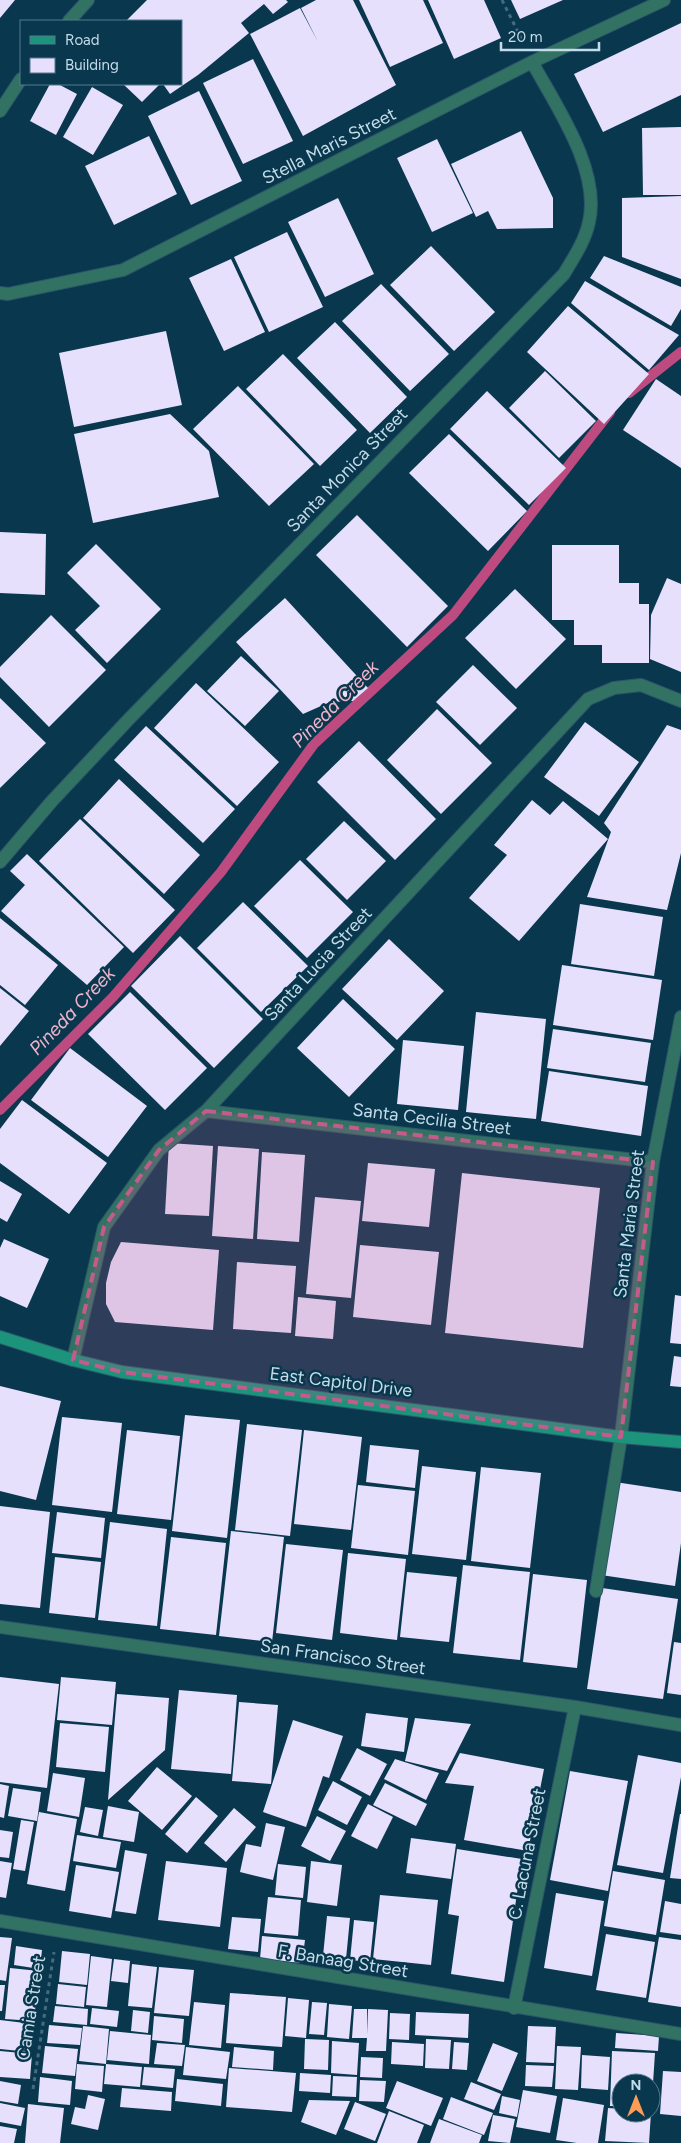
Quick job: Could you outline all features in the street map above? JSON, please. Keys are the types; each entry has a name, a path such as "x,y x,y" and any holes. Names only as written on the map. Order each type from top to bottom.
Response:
{"street":[{"path":"70,20 88,0"},
{"name":"Stella Maris Street","path":"0,293 8,294 123,270 532,62 664,0"},
{"name":"Santa Monica Street","path":"0,862 52,801 129,719 557,280 571,262 584,238 589,221 591,203 588,183 571,132 532,62"},
{"path":"0,111 20,81"},
{"name":"Santa Lucia Street","path":"72,1360 104,1227 159,1150 206,1111 588,699 614,688 641,685 681,701"},
{"name":"Santa Maria Street","path":"596,1591 621,1437 653,1162 681,1017"},
{"name":"Santa Cecilia Street","path":"206,1111 653,1162"},
{"name":"East Capitol Drive","path":"0,1337 72,1360 122,1372 621,1437 681,1442"},
{"name":"San Francisco Street","path":"0,1627 575,1707 681,1725"},
{"name":"C. Lacuna Street","path":"514,2008 575,1707"},
{"name":"F. Banaag Street","path":"0,1921 514,2008 681,2034"}],"path":[{"path":"502,0 532,62"},
{"name":"Camia Street","path":"33,2089 57,1932"}],"highlighted area":[{"path":"206,1111 653,1162 621,1437 122,1372 73,1360 104,1227 159,1150"}],"building":[{"path":"0,0 15,0 0,18"},
{"path":"147,0 286,0 288,2 273,14 264,4 241,23 249,33 198,75 170,94 164,85 182,85 182,20 127,20"},
{"path":"316,0 353,0 396,85 303,136 250,34 300,8 318,42 301,8"},
{"path":"359,0 423,0 443,43 390,67"},
{"path":"428,0 484,0 501,38 454,59"},
{"path":"511,0 563,0 520,19"},
{"path":"681,23 681,95 603,132 574,74"},
{"path":"253,59 293,141 243,164 203,83"},
{"path":"49,85 60,85 77,94 56,135 30,121"},
{"path":"124,85 159,85 142,102"},
{"path":"92,87 123,105 93,155 63,137"},
{"path":"199,91 242,181 191,205 148,116"},
{"path":"681,127 681,195 643,195 642,128"},
{"path":"521,131 553,198 553,228 497,229 488,211 476,217 451,164"},
{"path":"149,136 177,194 114,225 85,166"},
{"path":"437,139 473,213 432,232 397,158"},
{"path":"681,196 681,279 622,257 622,198"},
{"path":"338,198 374,274 325,297 288,222"},
{"path":"287,232 323,307 269,332 234,257"},
{"path":"431,246 495,312 454,351 390,285"},
{"path":"604,256 681,287 681,309 671,326 590,278"},
{"path":"231,259 265,332 224,351 189,278"},
{"path":"585,281 679,335 649,370 571,303"},
{"path":"381,284 449,354 410,391 342,321"},
{"path":"568,306 649,374 604,424 527,352"},
{"path":"335,322 407,397 370,433 297,358"},
{"path":"166,331 182,405 74,427 59,353"},
{"path":"283,354 357,430 320,466 246,389"},
{"path":"545,371 596,421 559,458 509,408"},
{"path":"656,379 681,396 681,468 623,430"},
{"path":"238,386 314,464 269,506 193,429"},
{"path":"487,391 566,468 529,505 450,429"},
{"path":"170,414 209,451 219,497 93,523 74,434"},
{"path":"449,434 527,511 488,551 409,473"},
{"path":"357,515 448,606 407,647 316,555"},
{"path":"0,532 46,534 45,595 0,593"},
{"path":"96,544 161,609 107,663 75,630 100,606 67,573"},
{"path":"552,545 619,545 619,583 639,583 639,604 649,604 649,663 602,663 602,645 574,645 574,620 552,620"},
{"path":"667,578 681,584 681,672 650,659 651,615"},
{"path":"515,589 566,639 516,689 465,638"},
{"path":"285,598 368,688 353,701 330,702 303,714 236,642"},
{"path":"51,615 106,670 49,727 0,677 0,667"},
{"path":"241,656 279,691 245,726 207,691"},
{"path":"473,665 517,708 480,745 436,702"},
{"path":"196,683 279,762 237,806 154,728"},
{"path":"0,698 46,743 0,788"},
{"path":"437,709 492,763 441,814 387,760"},
{"path":"585,722 639,762 599,816 544,777"},
{"path":"667,725 681,730 681,853 667,910 587,897 611,832 604,823"},
{"path":"146,726 235,809 203,843 114,760"},
{"path":"359,741 436,819 395,860 317,782"},
{"path":"119,779 200,855 164,894 83,818"},
{"path":"532,800 550,815 563,801 608,839 519,941 469,898 507,855 494,845"},
{"path":"80,819 175,910 133,953 39,861"},
{"path":"344,821 386,861 347,900 306,859"},
{"path":"27,854 124,947 87,985 1,911 25,885 10,871"},
{"path":"300,860 353,912 307,958 254,906"},
{"path":"243,902 308,966 261,1012 197,948"},
{"path":"580,904 663,917 654,976 571,964"},
{"path":"0,918 58,965 25,1005 0,985"},
{"path":"180,936 263,1019 214,1068 131,986"},
{"path":"389,939 444,991 397,1040 342,989"},
{"path":"562,965 662,980 653,1040 553,1025"},
{"path":"0,988 29,1011 0,1046"},
{"path":"130,992 207,1068 165,1110 88,1034"},
{"path":"343,999 395,1049 349,1097 297,1048"},
{"path":"476,1012 546,1019 536,1119 466,1112"},
{"path":"553,1029 651,1043 645,1082 547,1068"},
{"path":"403,1040 464,1046 458,1110 397,1104"},
{"path":"70,1048 147,1106 108,1157 31,1100"},
{"path":"549,1071 648,1086 641,1136 541,1121"},
{"path":"22,1100 107,1163 69,1214 0,1163 0,1129"},
{"path":"169,1143 213,1146 209,1216 165,1214"},
{"path":"218,1146 259,1149 253,1239 212,1236"},
{"path":"262,1152 305,1155 299,1242 257,1239"},
{"path":"368,1163 435,1169 429,1227 362,1221"},
{"path":"462,1173 600,1188 583,1348 445,1333"},
{"path":"0,1181 22,1194 7,1222 0,1218"},
{"path":"315,1197 361,1201 351,1298 306,1294"},
{"path":"4,1239 49,1259 27,1308 0,1296 0,1248"},
{"path":"121,1242 219,1250 213,1330 115,1322 106,1304 106,1283 111,1262"},
{"path":"360,1245 439,1252 431,1325 353,1317"},
{"path":"237,1262 296,1266 291,1333 233,1329"},
{"path":"675,1295 681,1296 681,1344 670,1343"},
{"path":"298,1297 336,1301 333,1339 295,1336"},
{"path":"674,1356 681,1357 681,1387 670,1386"},
{"path":"0,1386 61,1401 36,1500 0,1491"},
{"path":"185,1415 240,1420 227,1538 172,1531"},
{"path":"62,1417 122,1423 112,1512 52,1505"},
{"path":"247,1424 302,1430 290,1536 235,1530"},
{"path":"127,1430 180,1436 171,1520 117,1514"},
{"path":"304,1430 362,1437 351,1530 294,1524"},
{"path":"370,1445 419,1450 415,1488 366,1482"},
{"path":"422,1466 476,1472 466,1560 412,1554"},
{"path":"481,1467 541,1473 530,1568 471,1561"},
{"path":"615,1482 681,1492 681,1543 675,1586 601,1575"},
{"path":"358,1485 415,1491 408,1555 351,1548"},
{"path":"0,1506 50,1512 40,1608 0,1604"},
{"path":"57,1512 105,1518 101,1558 52,1553"},
{"path":"110,1522 167,1529 157,1626 98,1620"},
{"path":"231,1531 284,1537 272,1642 219,1636"},
{"path":"171,1537 226,1543 216,1635 160,1629"},
{"path":"286,1544 343,1550 332,1640 276,1633"},
{"path":"348,1553 406,1559 397,1640 340,1633"},
{"path":"55,1557 101,1562 95,1618 49,1613"},
{"path":"463,1565 530,1572 520,1660 453,1653"},
{"path":"407,1572 457,1577 449,1642 400,1637"},
{"path":"533,1574 587,1580 577,1668 523,1662"},
{"path":"602,1588 678,1599 663,1699 587,1689"},
{"path":"674,1642 681,1643 681,1695 667,1693"},
{"path":"0,1677 59,1684 47,1788 0,1782"},
{"path":"61,1677 116,1682 112,1725 57,1720"},
{"path":"179,1690 237,1695 231,1774 171,1769"},
{"path":"117,1694 169,1698 165,1750 108,1800"},
{"path":"239,1702 278,1705 271,1784 232,1781"},
{"path":"366,1713 408,1718 404,1752 361,1746"},
{"path":"415,1718 471,1724 447,1771 405,1761"},
{"path":"293,1720 343,1736 329,1778 323,1776 306,1827 263,1812"},
{"path":"60,1723 109,1727 105,1772 56,1767"},
{"path":"357,1748 387,1764 370,1796 340,1780"},
{"path":"460,1753 544,1769 528,1851 464,1840 474,1786 445,1783"},
{"path":"638,1755 681,1763 681,1777 663,1873 617,1865"},
{"path":"395,1759 439,1773 426,1800 384,1779"},
{"path":"157,1767 192,1796 162,1830 128,1801"},
{"path":"570,1771 628,1781 608,1891 550,1880"},
{"path":"53,1773 85,1778 79,1817 47,1811"},
{"path":"333,1781 362,1797 347,1825 318,1810"},
{"path":"385,1783 427,1804 416,1826 373,1805"},
{"path":"0,1784 9,1786 4,1818 0,1817"},
{"path":"13,1788 41,1792 37,1821 8,1816"},
{"path":"196,1797 218,1816 187,1853 165,1834"},
{"path":"368,1804 393,1817 377,1849 351,1836"},
{"path":"108,1806 139,1812 134,1842 103,1837"},
{"path":"85,1807 103,1810 98,1836 80,1832"},
{"path":"234,1808 256,1827 226,1862 204,1843"},
{"path":"39,1812 77,1819 65,1891 27,1884"},
{"path":"681,1814 681,1879 670,1878"},
{"path":"317,1816 346,1831 330,1861 301,1846"},
{"path":"21,1820 34,1822 25,1871 13,1869"},
{"path":"266,1823 285,1827 273,1880 240,1872 246,1844 261,1847"},
{"path":"0,1830 13,1832 9,1858 0,1857"},
{"path":"77,1835 121,1842 116,1868 73,1861"},
{"path":"411,1838 456,1844 451,1879 406,1873"},
{"path":"457,1849 522,1859 504,1982 451,1974 459,1916 448,1914"},
{"path":"125,1850 147,1854 136,1914 115,1911"},
{"path":"0,1861 12,1863 6,1898 0,1897"},
{"path":"166,1861 227,1868 220,1927 158,1920"},
{"path":"311,1861 342,1865 337,1906 307,1902"},
{"path":"278,1864 306,1867 303,1898 275,1895"},
{"path":"76,1865 119,1872 111,1918 69,1911"},
{"path":"613,1871 665,1880 656,1935 604,1926"},
{"path":"556,1893 604,1901 592,1976 544,1968"},
{"path":"380,1895 438,1900 431,1965 373,1959"},
{"path":"268,1897 301,1900 298,1936 264,1933"},
{"path":"665,1901 681,1904 681,1935 660,1932"},
{"path":"327,1916 350,1918 346,1959 323,1956"},
{"path":"232,1917 261,1919 258,1952 228,1949"},
{"path":"354,1920 374,1922 370,1962 350,1960"},
{"path":"606,1934 655,1942 646,1998 596,1990"},
{"path":"262,1936 305,1940 302,1963 260,1959"},
{"path":"0,1937 12,1938 6,1981 0,1980"},
{"path":"659,1937 681,1940 681,2007 648,2002"},
{"path":"16,1946 42,1950 40,1969 14,1965"},
{"path":"62,1951 90,1954 87,1985 59,1982"},
{"path":"91,1956 112,1959 107,2007 86,2005"},
{"path":"114,1959 130,1961 128,1983 111,1981"},
{"path":"132,1964 157,1967 152,2008 128,2006"},
{"path":"159,1967 194,1970 189,2016 154,2013"},
{"path":"10,1968 39,1971 34,2021 5,2019"},
{"path":"58,1984 86,1987 84,2007 56,2004"},
{"path":"0,1985 5,1985 2,2011 0,2011"},
{"path":"230,1993 286,1997 282,2047 226,2043"},
{"path":"288,1998 309,2000 306,2038 285,2036"},
{"path":"194,2002 225,2005 221,2048 189,2045"},
{"path":"312,2002 327,2003 324,2035 309,2034"},
{"path":"329,2004 352,2006 349,2039 327,2037"},
{"path":"55,2006 88,2009 87,2025 53,2022"},
{"path":"92,2008 119,2011 117,2027 90,2024"},
{"path":"354,2009 367,2009 367,2035 368,2009 388,2010 386,2051 366,2051 367,2038 352,2038"},
{"path":"133,2010 150,2012 148,2033 131,2031"},
{"path":"416,2012 469,2014 468,2038 415,2035"},
{"path":"390,2013 410,2014 409,2040 389,2039"},
{"path":"154,2016 184,2019 182,2043 152,2040"},
{"path":"0,2020 33,2024 30,2052 0,2049"},
{"path":"49,2025 82,2028 80,2045 47,2043"},
{"path":"83,2026 109,2029 106,2064 79,2061"},
{"path":"528,2026 556,2027 554,2063 526,2062"},
{"path":"110,2031 151,2035 149,2064 107,2060"},
{"path":"616,2033 659,2036 658,2051 615,2048"},
{"path":"305,2039 329,2040 328,2070 304,2069"},
{"path":"426,2039 451,2040 449,2069 425,2068"},
{"path":"332,2041 359,2043 357,2075 331,2073"},
{"path":"392,2042 424,2044 423,2066 391,2064"},
{"path":"454,2042 469,2043 467,2070 452,2069"},
{"path":"157,2043 185,2045 182,2066 154,2064"},
{"path":"493,2043 518,2053 502,2091 477,2081"},
{"path":"45,2046 78,2049 75,2076 42,2073"},
{"path":"557,2046 581,2047 578,2090 555,2089"},
{"path":"186,2047 230,2052 226,2079 183,2075"},
{"path":"234,2047 274,2051 273,2070 232,2067"},
{"path":"0,2051 32,2054 30,2079 0,2077"},
{"path":"612,2051 655,2053 654,2073 611,2073"},
{"path":"582,2055 610,2057 608,2090 581,2088"},
{"path":"361,2057 383,2058 382,2078 360,2077"},
{"path":"77,2064 104,2066 102,2092 75,2089"},
{"path":"106,2064 142,2067 140,2087 104,2084"},
{"path":"526,2065 554,2066 552,2087 525,2086"},
{"path":"144,2067 175,2069 173,2088 142,2085"},
{"path":"229,2068 296,2073 292,2112 226,2107"},
{"path":"663,2071 681,2072 681,2116 661,2114"},
{"path":"300,2073 331,2075 330,2093 299,2091"},
{"path":"333,2076 357,2077 356,2097 332,2096"},
{"path":"40,2077 72,2081 70,2105 38,2102"},
{"path":"177,2079 223,2084 221,2106 175,2101"},
{"path":"360,2080 386,2081 384,2102 359,2101"},
{"path":"0,2081 21,2085 18,2104 0,2101"},
{"path":"397,2081 443,2098 431,2126 386,2108"},
{"path":"471,2082 501,2094 494,2110 464,2099"},
{"path":"122,2088 172,2092 171,2111 120,2107"},
{"path":"523,2090 557,2096 550,2133 516,2127"},
{"path":"88,2095 105,2099 98,2130 71,2124 75,2107 85,2109"},
{"path":"502,2096 520,2100 517,2117 499,2113"},
{"path":"451,2097 493,2113 484,2135 443,2119"},
{"path":"563,2098 604,2105 598,2143 556,2140"},
{"path":"309,2100 350,2101 336,2135 301,2122"},
{"path":"355,2102 386,2114 375,2141 344,2129"},
{"path":"0,2103 25,2108 21,2126 0,2122"},
{"path":"28,2104 64,2108 60,2143 25,2143"},
{"path":"608,2108 611,2108 611,2123 650,2123 649,2143 605,2141"},
{"path":"389,2111 424,2125 417,2143 377,2143"},
{"path":"493,2115 515,2119 510,2143 488,2141"},
{"path":"439,2119 482,2135 479,2143 430,2143"},
{"path":"0,2126 17,2129 14,2143 0,2143"}],"waterway":[{"name":"Pineda Creek","path":"629,393 681,352"},
{"name":"Pineda Creek","path":"0,1110 113,997 221,872 314,744 453,615 610,412"}]}
